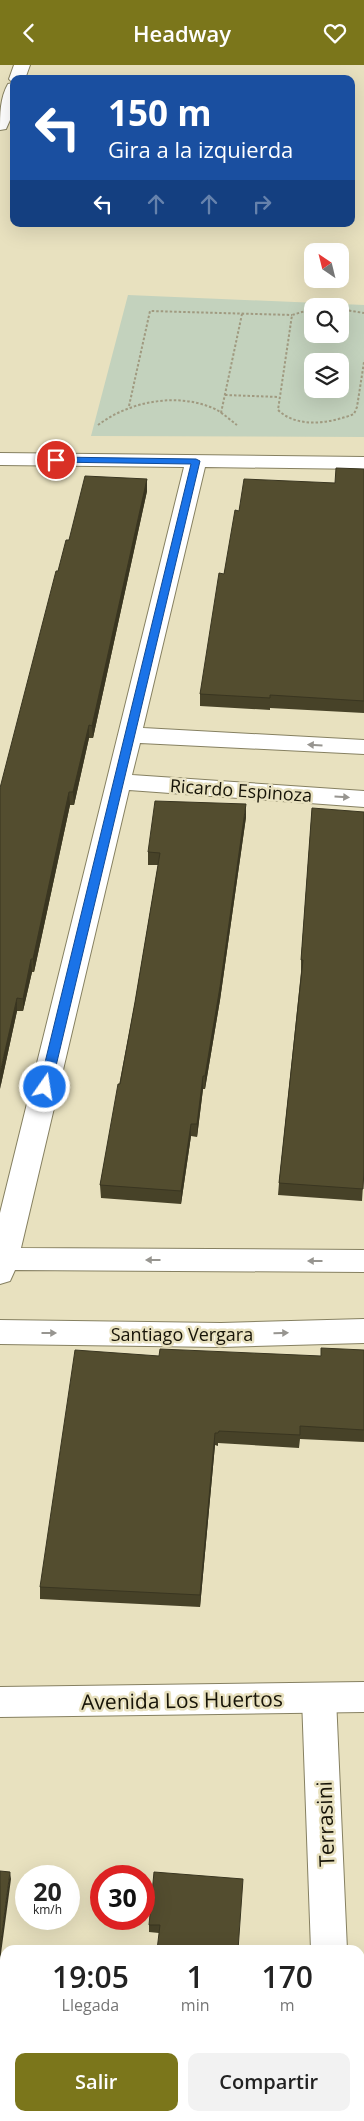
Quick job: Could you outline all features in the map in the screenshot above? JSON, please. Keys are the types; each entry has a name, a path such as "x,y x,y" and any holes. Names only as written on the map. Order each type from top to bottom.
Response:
{"street":[{"path":"0,125 10,99"},
{"path":"0,459 364,463"},
{"path":"196,461 2,1266 364,1261"},
{"path":"130,735 364,747"},
{"name":"Ricardo Espinoza","path":"118,782 364,799"},
{"name":"Santiago Vergara","path":"0,1332 221,1335 364,1331"},
{"name":"Avenida Los Huertos","path":"0,1702 364,1697"},
{"name":"Terrasini","path":"319,1698 329,1945"}],"path":[{"path":"349,310 364,313"},
{"path":"130,406 150,311 292,315 304,311"},
{"path":"221,413 242,314"},
{"path":"292,315 278,410 282,415 293,420 307,422 328,421 354,414 357,407 364,362"},
{"path":"225,395 280,397"},
{"path":"74,460 89,433 104,419 130,406 159,401 194,403 215,409 221,413 238,426 252,445 250,462"}],"green space":[{"path":"128,295 304,302 304,343 349,343 349,304 364,305 364,437 91,436"}],"building":[{"path":"336,468 364,469 364,701 270,695 270,698 200,694 219,573 224,574 235,510 239,511 244,479 335,483"},
{"path":"85,476 147,479 92,726 89,725 73,792 69,792 33,959 31,959 23,999 17,998 0,1073 0,788 56,571 58,571 66,540 69,540"},
{"path":"155,801 246,804 220,987 205,1076 203,1076 197,1124 191,1124 181,1191 100,1185 135,1002 160,853 148,852"},
{"path":"312,808 364,812 363,1189 279,1183 303,960 301,960"},
{"path":"321,1348 364,1350 364,1430 300,1426 300,1435 219,1431 215,1433 200,1595 40,1587 75,1350 159,1356 160,1349 321,1356"},
{"path":"0,1871 10,1872 0,1945"},
{"path":"155,1872 243,1879 238,1945 158,1945 160,1925 155,1925"}],"route":[{"path":"45,1087 196,461 56,460"}]}
